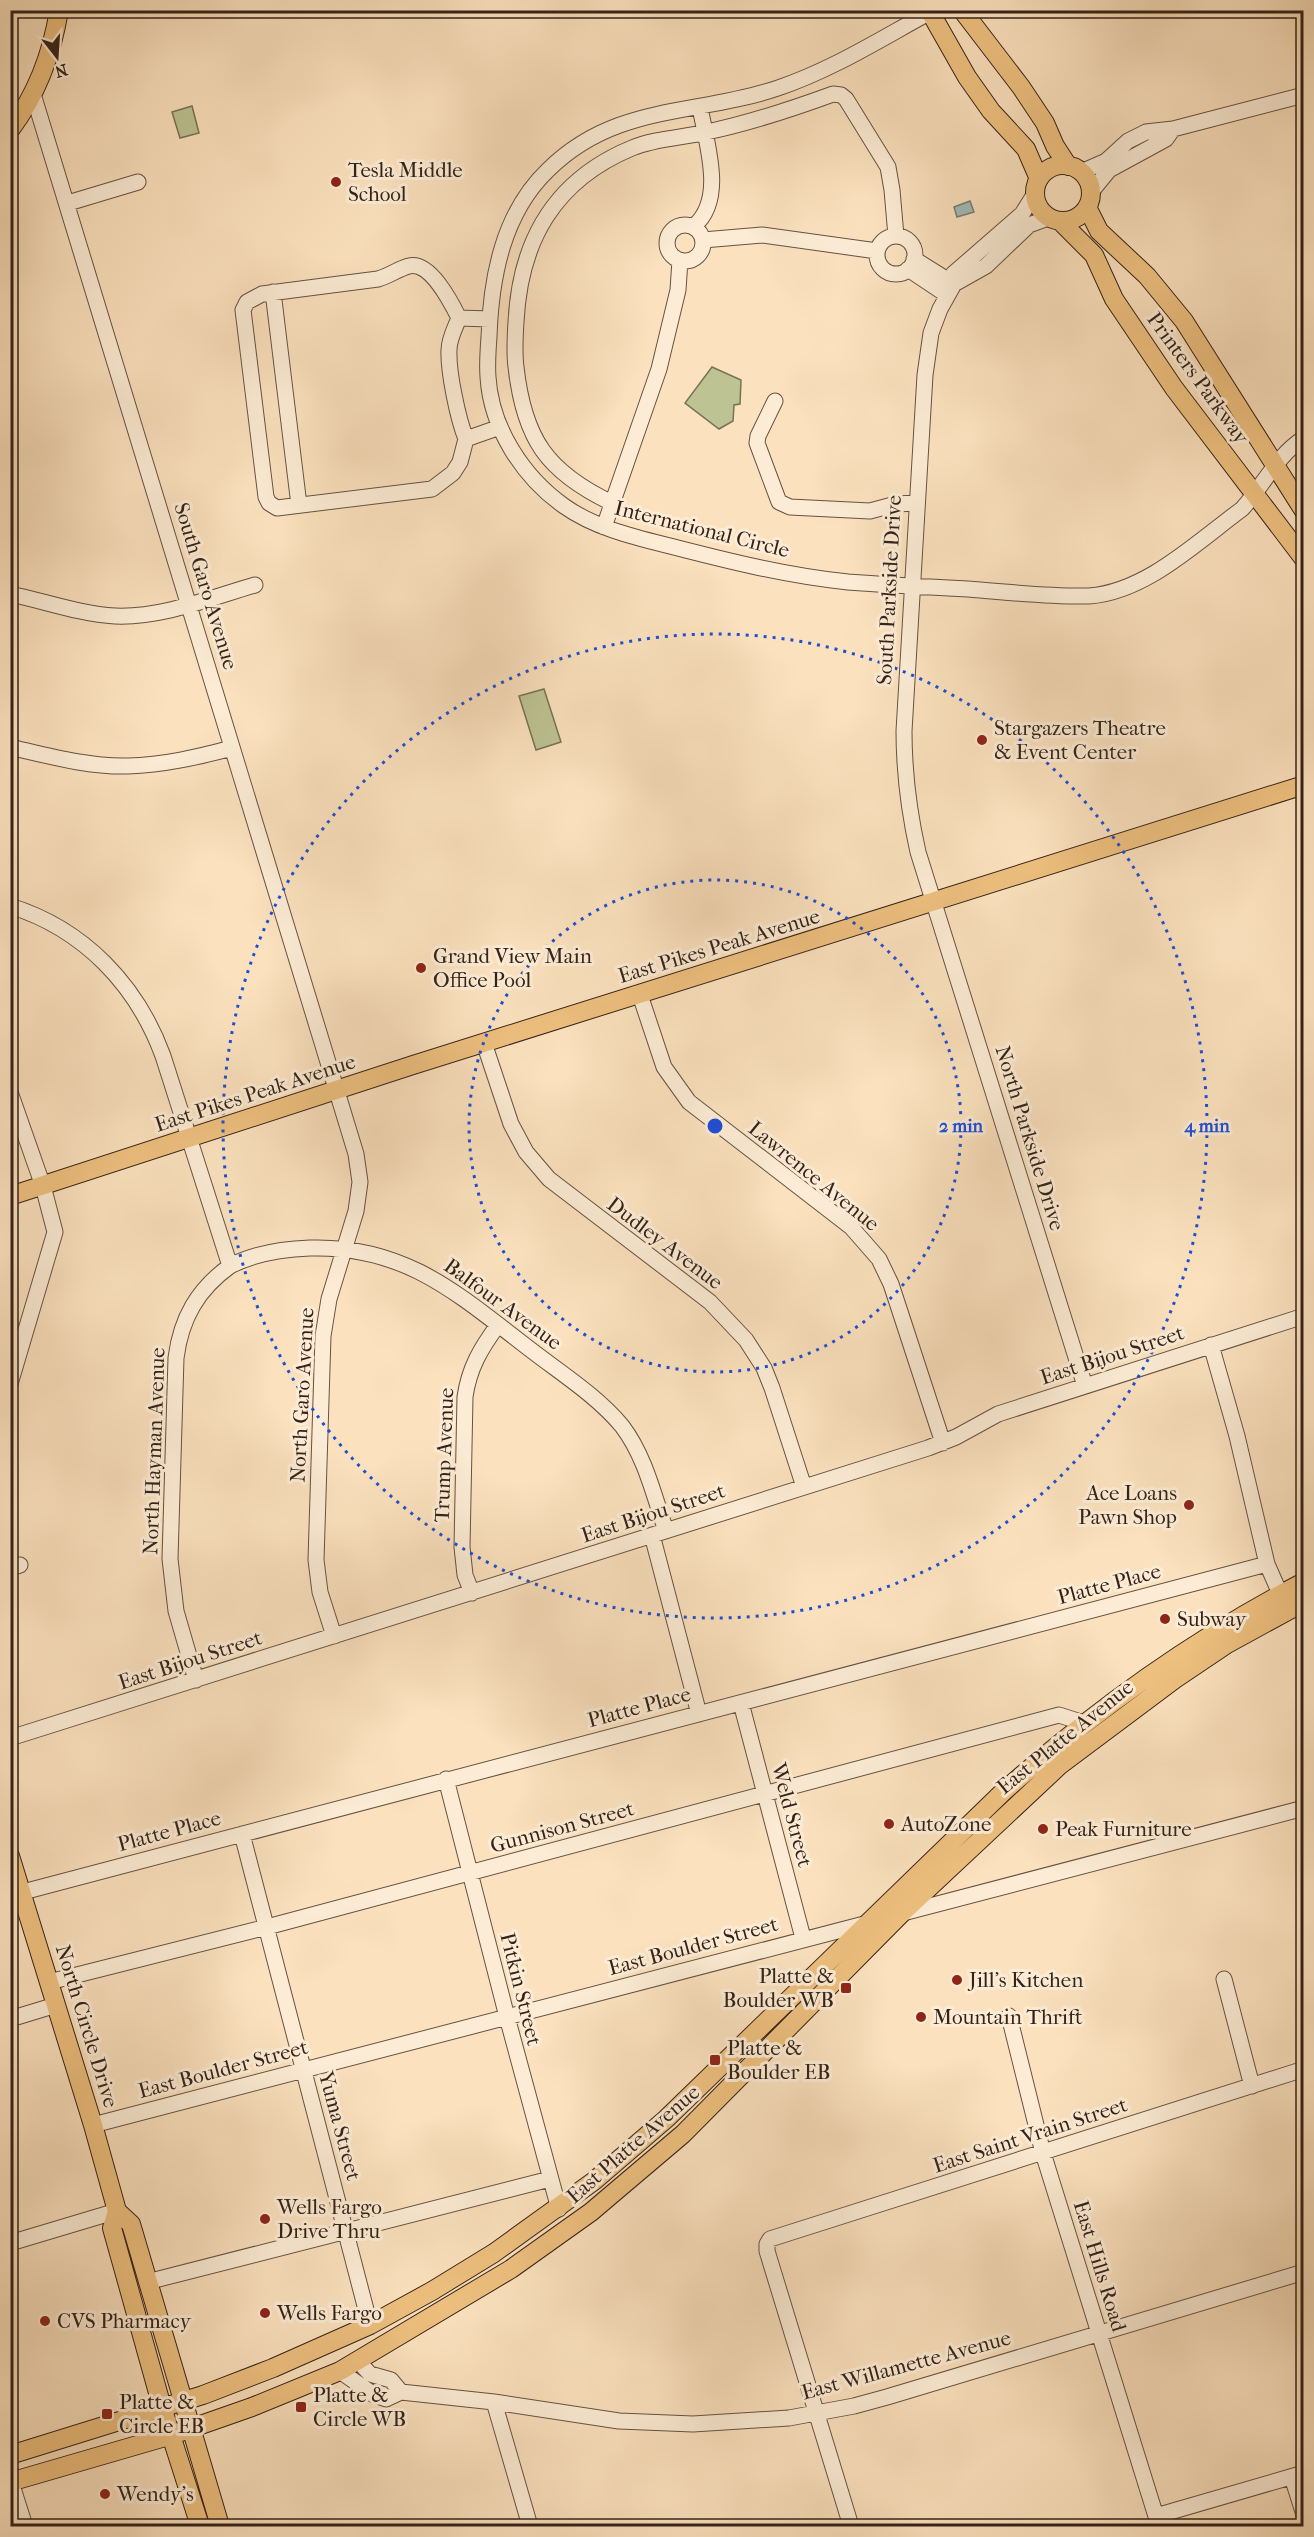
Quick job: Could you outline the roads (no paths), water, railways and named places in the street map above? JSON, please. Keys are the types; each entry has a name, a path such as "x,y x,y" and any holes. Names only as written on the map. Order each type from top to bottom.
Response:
{"main road":[{"path":"10,130 33,94 54,41 59,10"},
{"path":"931,11 967,77 991,111 1026,149 1037,187 1039,208 1054,220 1073,219 1089,200 1074,169 1055,146 1045,123 1021,87 962,10"},
{"name":"South Parkside Drive","path":"1037,187 1045,172 1057,165 1074,169"},
{"name":"Printers Parkway","path":"1089,200 1099,231 1147,276 1184,321 1304,511"},
{"name":"Printers Parkway","path":"1054,220 1094,255 1114,299 1174,388 1304,559"},
{"name":"East Pikes Peak Avenue","path":"10,1196 484,1043 1304,785"},
{"name":"East Platte Avenue","path":"11,2482 172,2435 252,2408 340,2371 511,2269 591,2212 632,2179 707,2111 902,1913 1060,1765 1124,1716 1290,1602 1304,1582"},
{"name":"East Platte Avenue","path":"10,2455 235,2384 369,2325 481,2262 559,2208 666,2119 1003,1792 1084,1723 1159,1668 1290,1602"},
{"path":"1124,1716 1123,1703 1144,1688 1159,1668"},
{"path":"1060,1765 1063,1752 1078,1741 1084,1723"},
{"name":"North Circle Drive","path":"10,1856 23,1892 117,2211 131,2224 181,2401 220,2526"},
{"name":"North Circle Drive","path":"117,2211 112,2228 162,2407 200,2526"}],"street":[{"name":"International Circle","path":"931,11 848,59 774,89 618,124 579,146 547,171 524,202 502,246 491,299 488,378 501,427 513,453 542,486 574,512 604,526 684,550 780,572 847,582 1076,597 1102,595 1129,587 1151,575 1242,509 1255,495 1288,447 1304,438"},
{"name":"South Garo Avenue","path":"33,94 190,604 336,1091"},
{"path":"612,503 577,484 554,465 538,443 525,417 514,351 518,289 530,245 545,216 579,178 605,161 647,142 705,133 754,121 833,94 841,95 846,99 888,167 896,236"},
{"name":"South Parkside Drive","path":"1074,169 1106,161 1128,141 1146,132 1173,129 1304,95"},
{"path":"693,226 703,240 701,252 692,260 680,260 668,249 669,233 677,226 693,226 703,219 711,193 700,107"},
{"path":"1089,200 1108,170 1166,139 1173,129"},
{"path":"68,203 138,182"},
{"name":"South Parkside Drive","path":"934,902 914,834 904,766 912,585 927,355 934,322 950,289 953,274 1022,214 1037,187"},
{"path":"911,264 950,289 986,266 1029,225 1054,220"},
{"path":"703,240 762,235 877,251"},
{"path":"896,236 908,240 913,247 911,264 897,273 884,269 877,257 877,251 883,241 896,236"},
{"path":"604,526 665,350 678,290 680,260"},
{"path":"416,266 424,270 438,284 459,318 451,337 449,351 458,421 466,439 460,462 453,473 432,489 277,508 269,503 266,497 243,310 247,302 254,297 273,292 378,279 407,267 416,266"},
{"path":"273,292 299,506"},
{"path":"459,318 490,319"},
{"path":"775,401 758,436 757,443 779,502 790,507 870,511 896,504 917,503"},
{"path":"466,439 501,427"},
{"path":"1260,441 1288,447"},
{"path":"10,594 113,616 150,614 255,585"},
{"path":"10,747 89,764 127,766 173,762 232,748"},
{"name":"North Parkside Drive","path":"934,902 1085,1386"},
{"path":"10,906 62,928 94,951 118,976 138,1003 153,1031 190,1138 230,1266"},
{"name":"Lawrence Avenue","path":"640,995 664,1066 689,1102 850,1227 879,1259 891,1284 943,1443"},
{"name":"Dudley Avenue","path":"484,1043 511,1124 526,1152 549,1179 710,1302 734,1326 755,1353 772,1388 804,1487"},
{"name":"North Garo Avenue","path":"334,1636 320,1593 316,1560 323,1336 329,1299 356,1211 360,1182 356,1154 336,1091"},
{"path":"10,1092 55,1232 10,1384"},
{"name":"Balfour Avenue","path":"230,1266 244,1259 302,1248 345,1249 375,1254 412,1267 443,1284 598,1401 622,1426 644,1465 699,1714"},
{"name":"North Hayman Avenue","path":"196,1680 176,1611 170,1559 176,1358 180,1332 189,1311 206,1287 230,1266"},
{"name":"East Bijou Street","path":"10,1738 943,1443 993,1416 1304,1316"},
{"name":"Trump Avenue","path":"472,1593 465,1575 462,1547 465,1397 467,1382 477,1356 498,1325"},
{"path":"1211,1345 1237,1436 1267,1564 1290,1602"},
{"name":"Platte Place","path":"23,1892 1267,1564"},
{"name":"Weld Street","path":"741,1703 803,1938"},
{"name":"Gunnison Street","path":"49,1982 765,1796 1059,1715 1084,1723"},
{"name":"Pitkin Street","path":"446,1779 559,2208"},
{"name":"East Boulder Street","path":"93,2125 1304,1809"},
{"name":"Yuma Street","path":"242,1834 369,2325"},
{"path":"939,1878 961,1897"},
{"path":"1224,1979 1252,2086"},
{"path":"10,2019 56,2005"},
{"name":"East Hills Road","path":"1009,2016 1043,2153 1158,2521"},
{"name":"East Saint Vrain Street","path":"817,2413 767,2251 770,2239 1304,2069"},
{"path":"147,2282 550,2179"},
{"path":"10,2243 117,2211"},
{"name":"East Willamette Avenue","path":"340,2371 374,2395 386,2399 401,2392 494,2402 602,2419 660,2424 755,2421 817,2413 887,2397 1304,2271"},
{"name":"East Willamette Avenue","path":"358,2361 370,2374 392,2380 401,2392"},
{"path":"494,2402 530,2526"},
{"path":"817,2413 851,2526"},
{"path":"1158,2521 1298,2475 1304,2515"},
{"path":"11,2482 25,2526"}],"water":[{"path":"970,201 974,212 957,217 954,207"}],"place":[{"name":"Tesla Middle School","path":"336,182"},
{"name":"Stargazers Theatre & Event Center","path":"982,740"},
{"name":"Grand View Main Office Pool","path":"421,968"},
{"name":"Ace Loans Pawn Shop","path":"1189,1505"},
{"name":"Subway","path":"1165,1619"},
{"name":"AutoZone","path":"889,1824"},
{"name":"Peak Furniture","path":"1043,1829"},
{"name":"Jill's Kitchen","path":"957,1980"},
{"name":"Platte & Boulder WB","path":"846,1988"},
{"name":"Mountain Thrift","path":"921,2017"},
{"name":"Platte & Boulder EB","path":"715,2060"},
{"name":"Wells Fargo Drive Thru","path":"265,2219"},
{"name":"Wells Fargo","path":"265,2313"},
{"name":"CVS Pharmacy","path":"45,2321"},
{"name":"Platte & Circle WB","path":"301,2407"},
{"name":"Platte & Circle EB","path":"107,2414"},
{"name":"Wendy's","path":"105,2494"}]}
